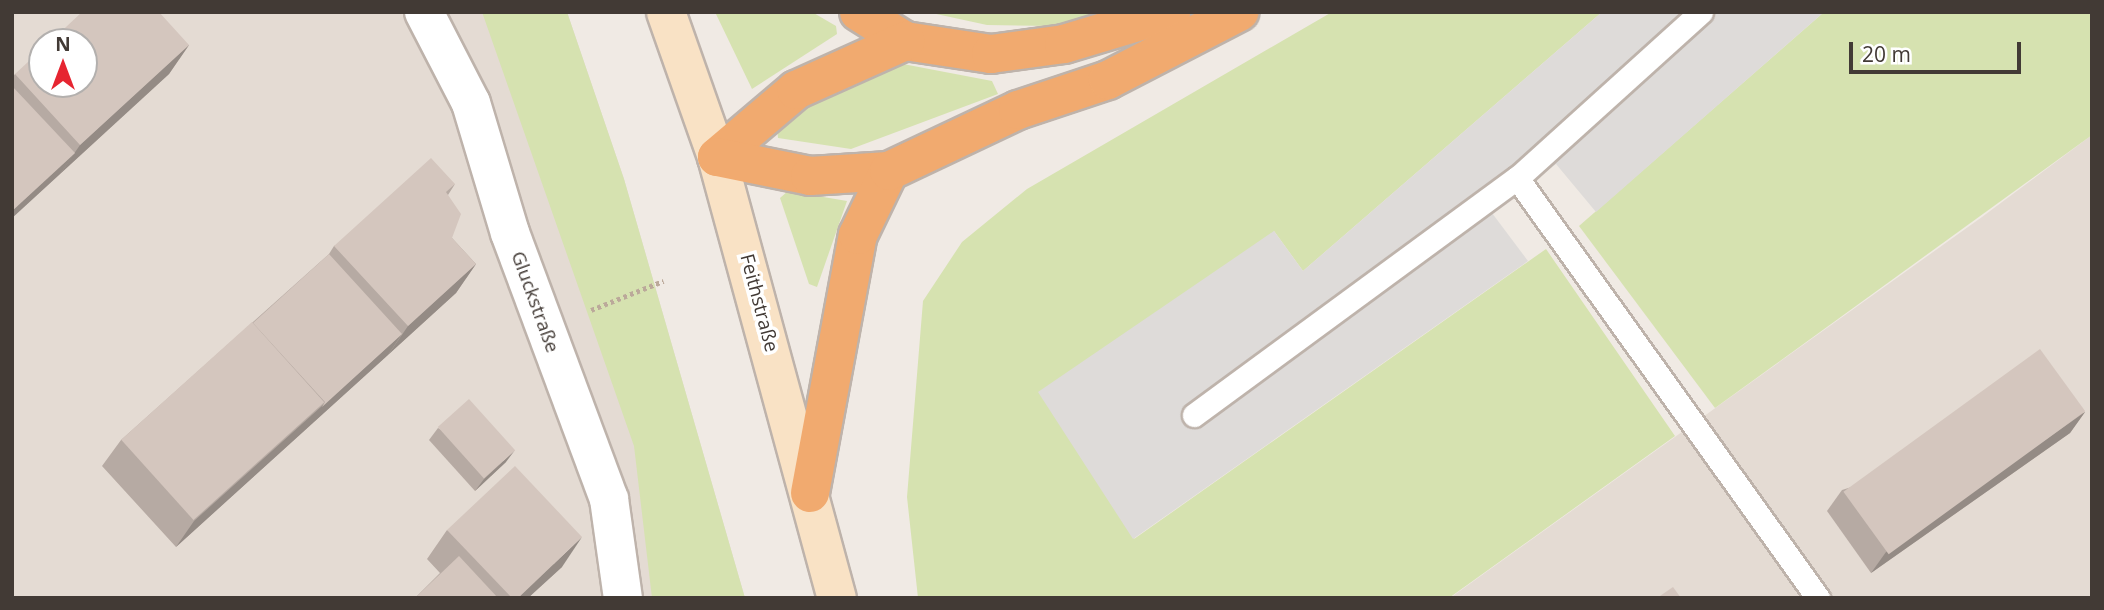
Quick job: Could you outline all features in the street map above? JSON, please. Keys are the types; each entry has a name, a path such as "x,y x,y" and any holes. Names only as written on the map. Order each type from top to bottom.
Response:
{"highway":[{"path":"859,12 905,41 991,54 1064,44 1171,12"},
{"path":"717,157 810,176 890,172 1018,110 1108,80 1239,12"},
{"path":"717,157 796,90 905,41"},
{"path":"810,493 858,234 890,172"}],"main road":[{"name":"Feithstraße","path":"666,12 717,157 837,598"}],"street":[{"name":"Gluckstraße","path":"424,12 471,103 545,328 609,499 623,598"}],"lane":[{"path":"1194,415 1517,178 1701,12"},
{"path":"1517,178 1818,598"}],"path":[{"path":"545,328 663,281"}],"shaded area":[{"path":"12,12 567,12 624,179 745,598 12,598"},
{"path":"1602,12 1824,12 1596,212 1556,164 1492,213 1528,261 1133,539 1038,392 1274,231 1303,271"},
{"path":"2092,135 2092,598 1450,598 1982,217"}],"green space":[{"path":"482,12 567,12 624,179 745,598 652,598 634,446"},
{"path":"715,12 812,12 836,26 837,34 752,89"},
{"path":"927,12 1129,12 1054,26 987,25"},
{"path":"1332,12 1602,12 1303,271 1274,231 1134,539 1546,249 1675,436 1449,598 918,598 907,497 923,301 962,242 1027,189"},
{"path":"1824,12 2092,12 2092,135 1715,408 1579,226"},
{"path":"903,64 992,81 998,94 851,149 778,138 777,128 789,118 843,84"},
{"path":"788,191 847,201 817,287 809,284 780,198"}],"building":[{"path":"82,12 159,12 189,45 80,145 37,98 98,98 98,28 65,28"},
{"path":"28,62 28,88 15,74"},
{"path":"12,86 75,153 12,211"},
{"path":"431,158 455,184 446,192 461,214 452,238 476,264 408,326 334,246"},
{"path":"329,254 402,334 322,407 325,402 253,323"},
{"path":"252,322 324,402 193,520 121,440"},
{"path":"2040,349 2085,411 1889,554 1843,492"},
{"path":"469,399 515,450 484,478 438,427"},
{"path":"515,466 582,537 518,598 512,598 447,530"},
{"path":"459,556 498,598 415,598"},
{"path":"1673,587 1681,598 1657,598"}]}
